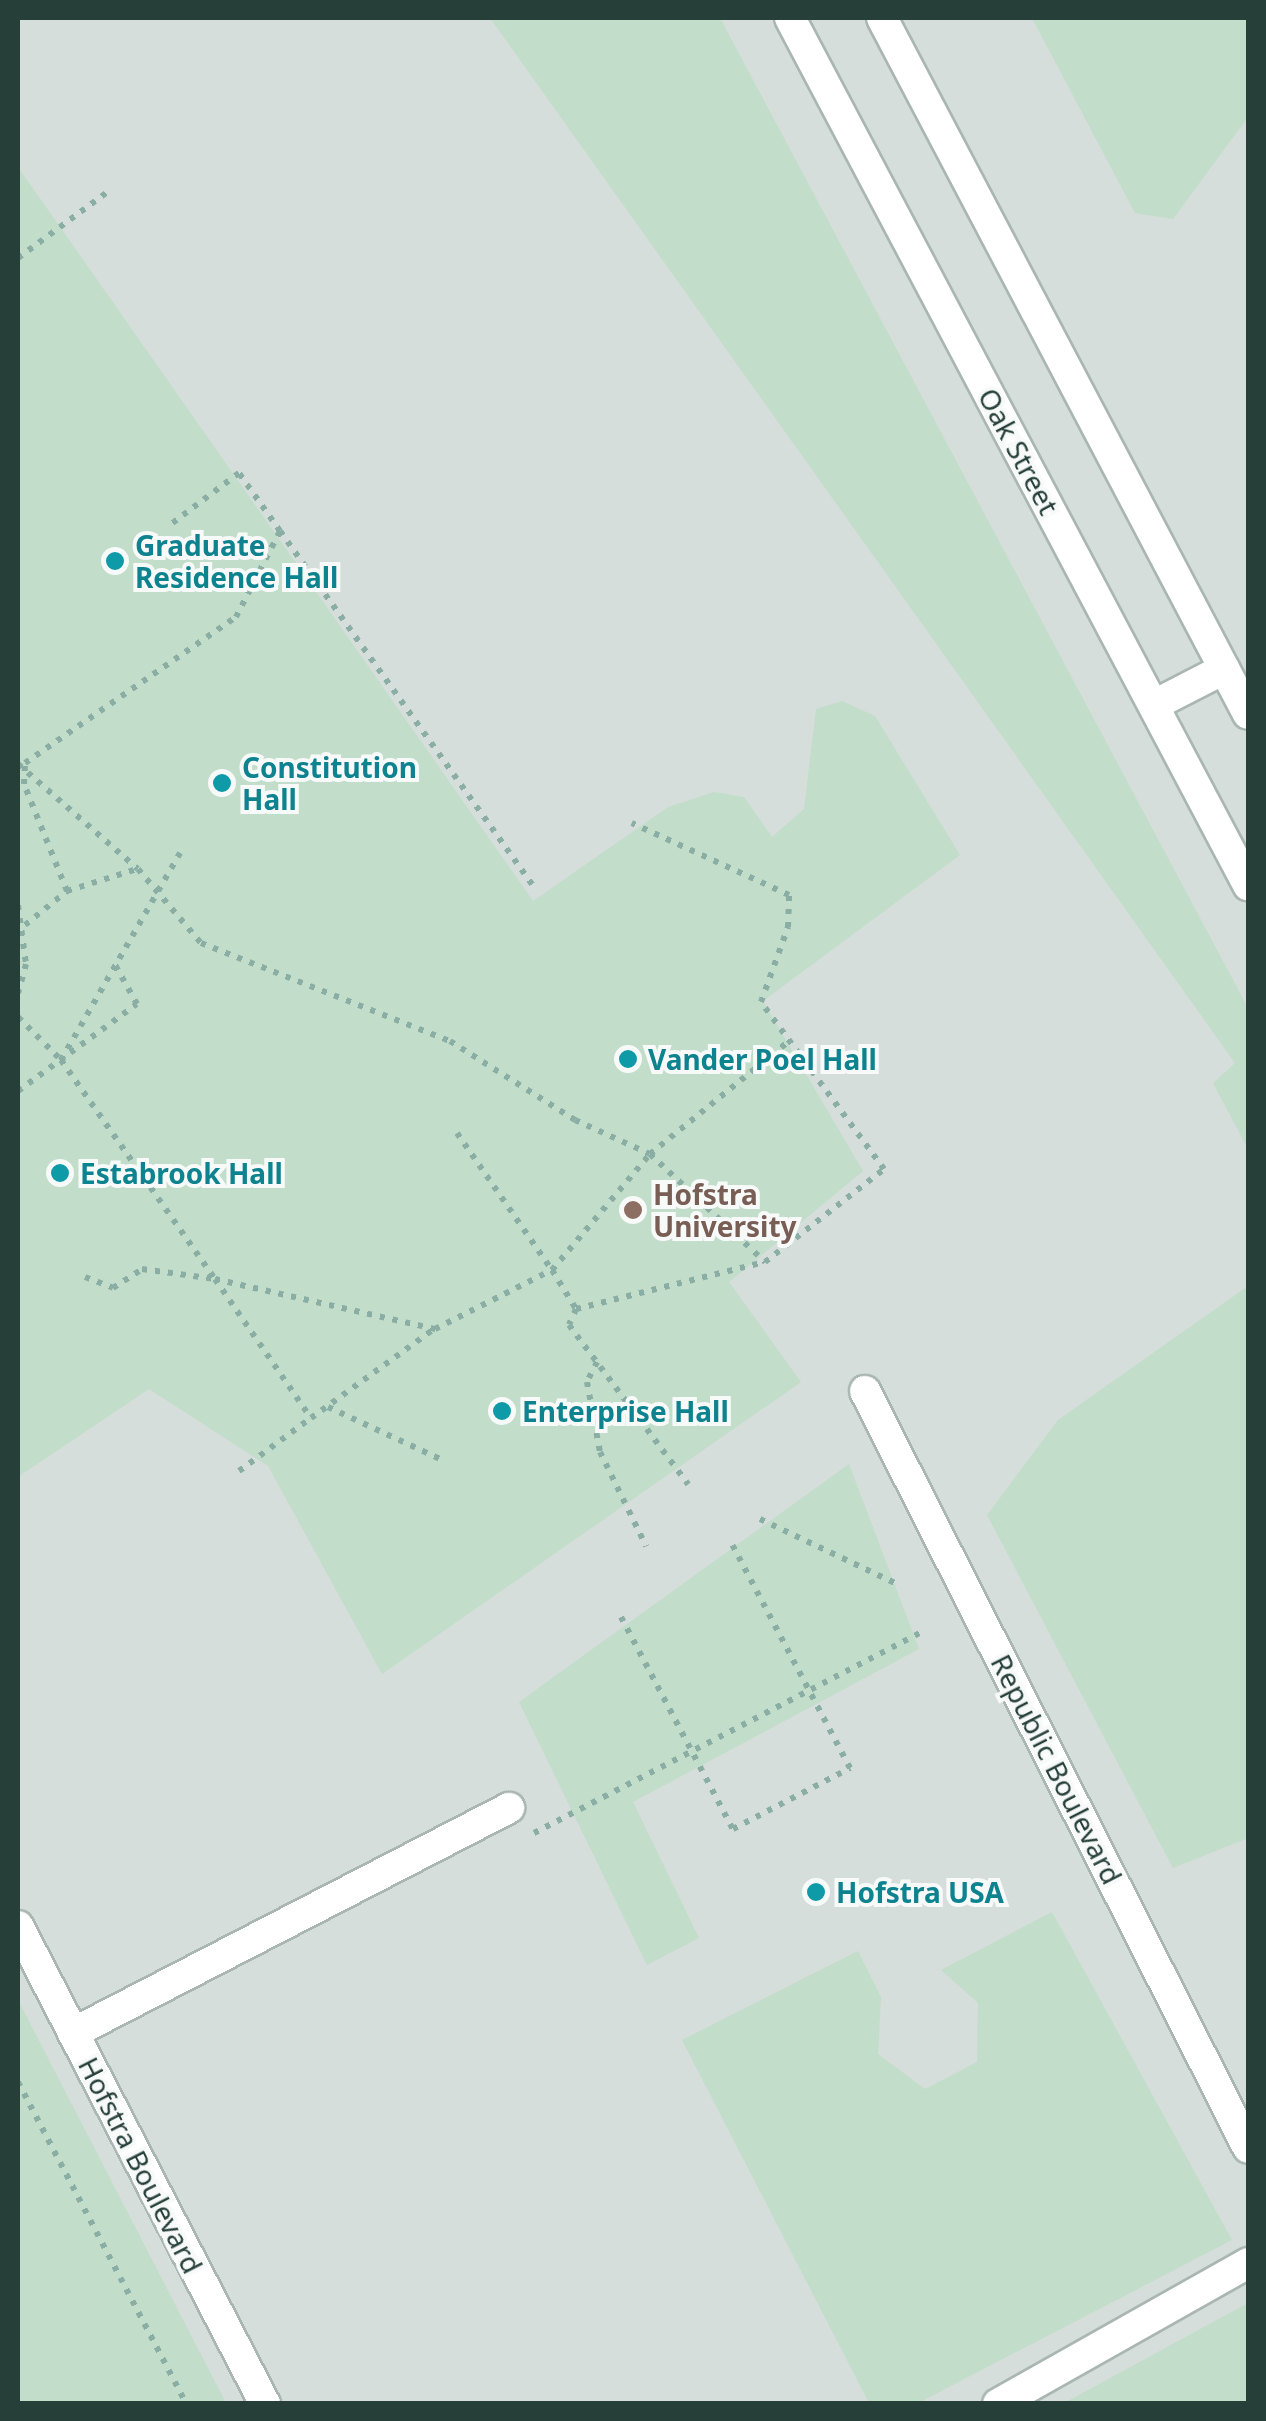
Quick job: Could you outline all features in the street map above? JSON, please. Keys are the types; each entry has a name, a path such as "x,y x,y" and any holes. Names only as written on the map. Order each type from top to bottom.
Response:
{"street":[{"name":"Oak Street","path":"790,18 1248,885"},
{"path":"882,18 1248,714"},
{"path":"1154,705 1224,669"},
{"name":"Republic Boulevard","path":"865,1391 1248,2148"},
{"path":"73,2033 509,1808"},
{"name":"Hofstra Boulevard","path":"18,1926 264,2404"},
{"path":"998,2404 1248,2263"}],"path":[{"path":"18,258 109,191"},
{"path":"171,524 239,473 536,890"},
{"path":"21,763 236,617 280,531"},
{"path":"21,763 138,869 201,943 450,1041 575,1120 650,1154 765,1262"},
{"path":"21,763 24,784 67,891"},
{"path":"576,1309 765,1262 884,1168 761,1002 788,927 789,895 632,823"},
{"path":"61,1060 154,888 180,853"},
{"path":"26,925 67,891 138,869"},
{"path":"18,905 26,925 18,993"},
{"path":"18,1091 137,1004 114,963"},
{"path":"18,1017 61,1060 312,1418"},
{"path":"239,1471 435,1328 552,1270 650,1154 790,1041"},
{"path":"458,1133 576,1309"},
{"path":"86,1277 113,1288 142,1269 215,1279 435,1328"},
{"path":"576,1309 569,1325 688,1484"},
{"path":"597,1362 586,1382 600,1452 646,1546"},
{"path":"328,1406 440,1459"},
{"path":"760,1519 899,1585"},
{"path":"621,1617 733,1829 850,1768 730,1540"},
{"path":"525,1838 924,1631"},
{"path":"18,2082 186,2404"}],"shaded area":[{"name":"Hofstra University","path":"18,18 1248,18 1248,2403 18,2403"}],"green space":[{"path":"490,18 720,18 1248,1008 1248,1149 1213,1083 1235,1063"},
{"path":"1032,18 1248,18 1248,117 1173,219 1135,213"},
{"path":"18,167 533,901 668,807 714,792 744,797 772,837 804,809 816,709 842,701 875,716 960,855 763,1001 863,1171 729,1282 801,1382 382,1674 268,1466 149,1389 18,1477"},
{"path":"1248,1286 1248,1838 1173,1868 987,1515 1058,1420"},
{"path":"849,1464 919,1649 633,1802 699,1938 647,1965 519,1702"},
{"path":"1052,1912 1232,2240 918,2403 869,2403 682,2040 858,1951 881,1997 878,2054 925,2089 977,2062 978,2003 941,1970"},
{"path":"18,2000 226,2403 18,2403"},
{"path":"1248,2303 1248,2403 1066,2402"}],"place":[{"name":"Graduate Residence Hall","path":"115,561"},
{"name":"Constitution Hall","path":"222,783"},
{"name":"Vander Poel Hall","path":"628,1059"},
{"name":"Estabrook Hall","path":"60,1173"},
{"name":"Hofstra University","path":"633,1210"},
{"name":"Enterprise Hall","path":"502,1411"},
{"name":"Hofstra USA","path":"816,1892"}]}
